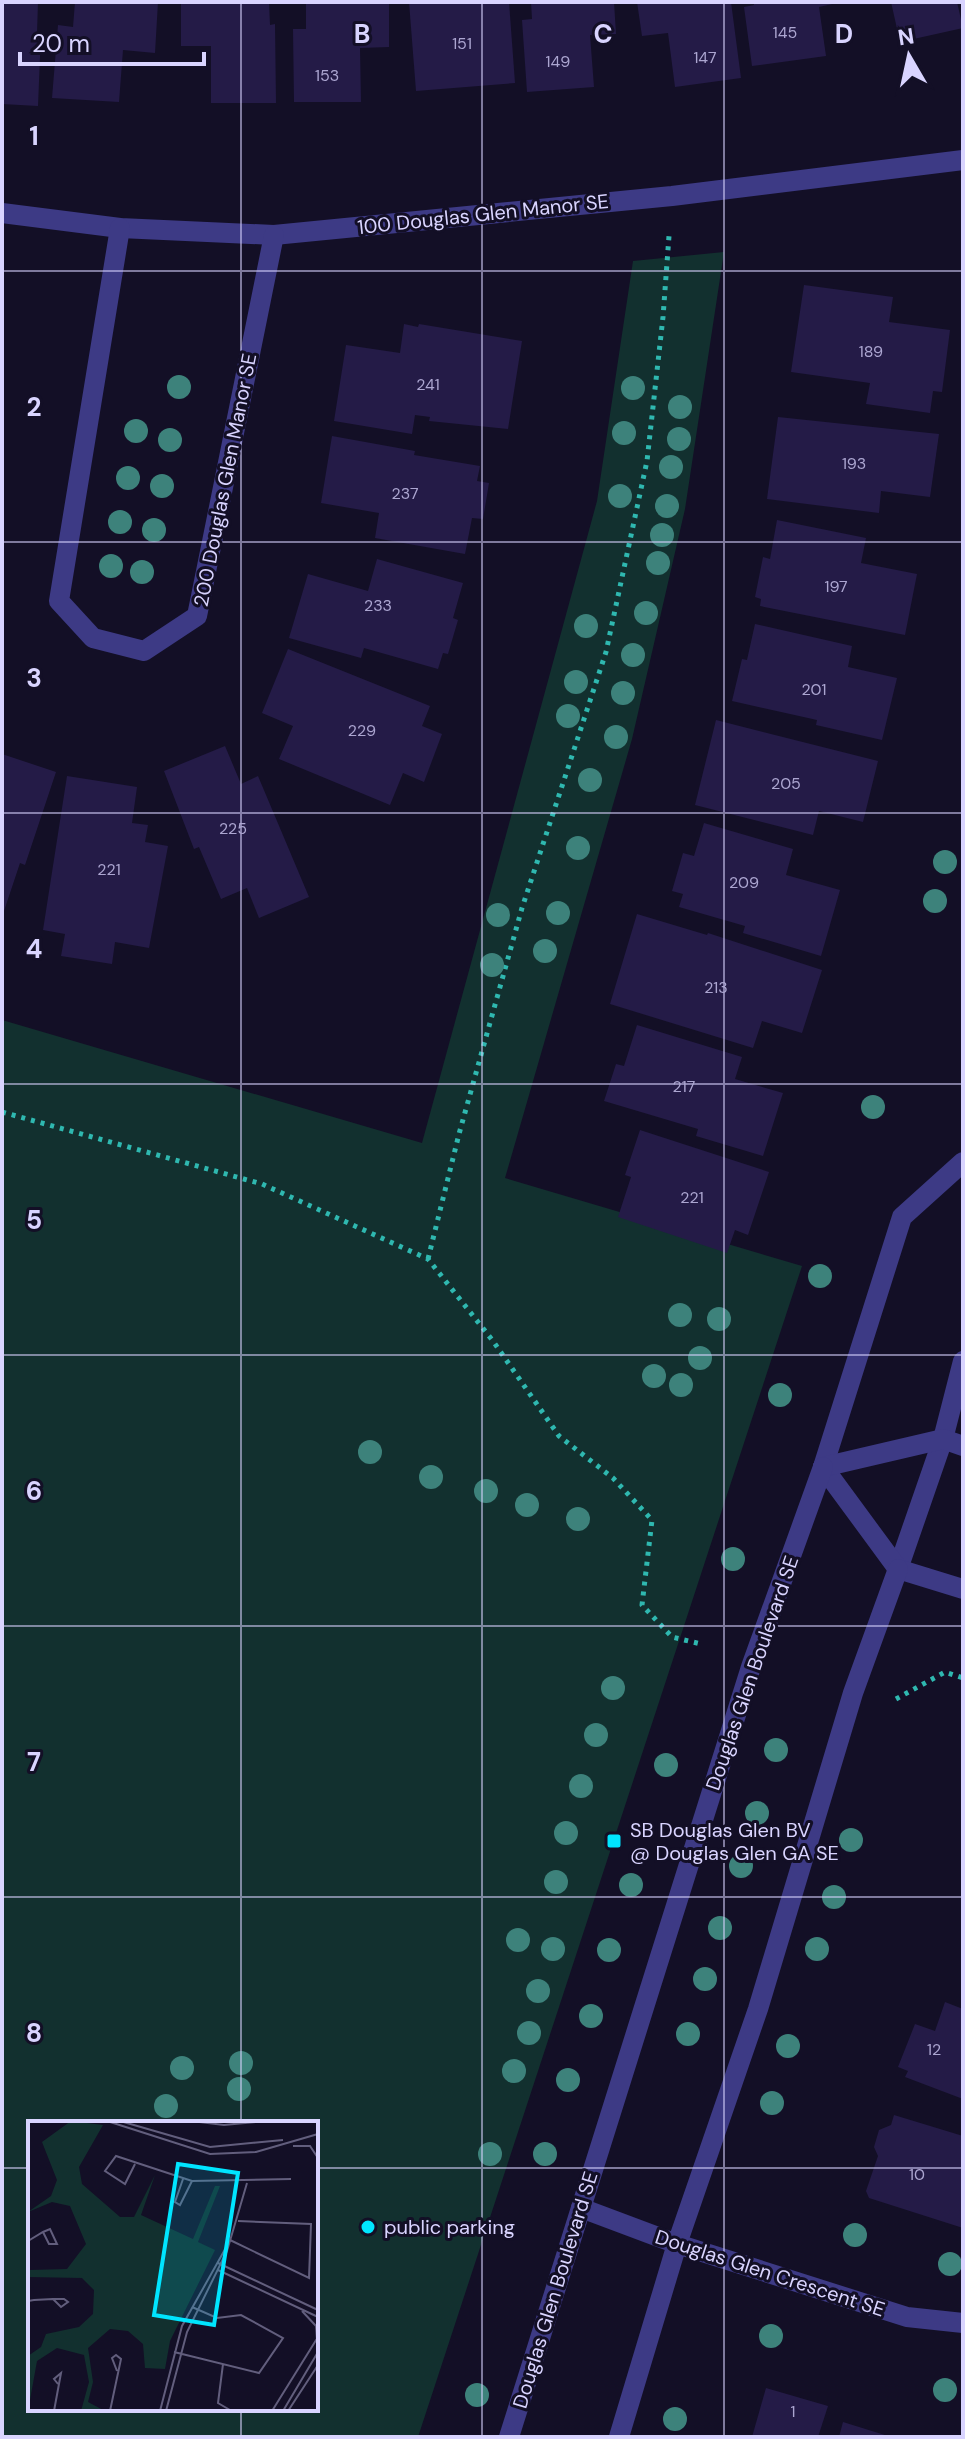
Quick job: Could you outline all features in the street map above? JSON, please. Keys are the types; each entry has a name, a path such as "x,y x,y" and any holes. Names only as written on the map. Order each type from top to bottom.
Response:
{"street":[{"name":"100 Douglas Glen Manor SE","path":"2,213 120,228 274,235 672,196 963,160"},
{"name":"200 Douglas Glen Manor SE","path":"120,228 59,601 93,638 144,651 197,616 274,235"},
{"name":"Douglas Glen Boulevard SE","path":"509,2437 751,1667 823,1467 902,1217 963,1162"},
{"path":"619,2437 677,2244 758,2009 853,1693 943,1439 963,1361"},
{"path":"963,1446 943,1439 823,1467 898,1569 963,1589"},
{"name":"Douglas Glen Crescent SE","path":"581,2208 677,2244 907,2317 963,2323"}],"path":[{"path":"428,1259 522,908 606,652 647,461 663,317 672,196"},
{"path":"2,1112 262,1184 428,1259 493,1341 559,1436 613,1478 652,1520 642,1605 672,1637 701,1644"},
{"path":"888,1703 945,1672 963,1678"}],"green space":[{"path":"724,252 685,509 632,739 505,1178 802,1266 418,2437 2,2437 2,1020 422,1143 597,501 633,261"}],"building":[{"path":"2,2 38,2 37,33 41,33 38,106 2,104"},
{"path":"75,2 158,2 155,53 123,50 119,102 52,98 58,25 73,27"},
{"path":"181,2 269,2 270,25 275,24 276,103 211,103 211,46 181,46"},
{"path":"306,2 389,2 389,47 360,48 361,102 294,102 293,29 306,29"},
{"path":"409,2 509,2 515,83 416,91"},
{"path":"531,2 614,2 616,34 590,35 594,87 527,92 522,20 532,19"},
{"path":"637,2 731,2 741,78 675,87 668,33 642,36"},
{"path":"754,2 841,2 819,7 826,56 752,66 744,7 754,5"},
{"path":"891,2 957,2 963,28 900,42"},
{"path":"804,285 893,297 889,322 950,330 942,392 933,391 930,413 866,404 870,383 791,372"},
{"path":"404,324 522,341 508,429 429,421 430,417 415,415 412,434 334,421 346,345 400,353"},
{"path":"778,417 939,434 930,497 881,491 879,513 767,499"},
{"path":"332,436 480,466 477,481 489,483 483,519 472,518 465,554 375,538 379,513 321,503"},
{"path":"777,520 866,538 861,563 917,574 905,635 760,606 761,599 755,597 763,557 770,559"},
{"path":"377,559 463,583 453,618 458,620 448,654 443,653 438,669 364,648 361,658 289,638 308,574 368,591"},
{"path":"755,624 852,646 848,667 897,678 882,740 816,725 817,720 732,701 742,659 747,660"},
{"path":"288,649 430,706 422,726 442,734 424,782 403,773 390,805 279,759 293,726 262,713"},
{"path":"716,720 878,761 863,822 819,811 813,835 695,805"},
{"path":"225,746 241,784 258,776 309,897 259,918 247,888 221,899 199,847 194,849 164,771"},
{"path":"2,754 56,772 25,865 20,863 3,914"},
{"path":"67,776 137,787 132,823 148,825 145,842 168,846 149,948 115,942 112,964 61,956 65,934 43,930"},
{"path":"704,823 793,849 786,875 840,890 821,956 743,933 745,926 679,907 683,894 672,891 683,853 694,856"},
{"path":"637,914 822,970 802,1033 762,1021 753,1048 610,1004"},
{"path":"637,1025 742,1057 735,1079 783,1093 763,1156 696,1136 698,1129 604,1101 616,1064 624,1066"},
{"path":"640,1130 769,1172 748,1235 735,1230 727,1253 618,1217 631,1177 625,1175"},
{"path":"945,2002 963,2009 963,2099 905,2077 908,2071 898,2067 915,2024 935,2031"},
{"path":"894,2115 963,2136 963,2228 869,2198 866,2191 878,2156 874,2147 879,2130 891,2125"},
{"path":"766,2388 828,2406 818,2437 752,2437"},
{"path":"843,2422 888,2436 888,2437 839,2437"}],"place":[{"name":"SB Douglas Glen BV @ Douglas Glen GA SE","path":"614,1841"},
{"name":"public parking","path":"368,2227"}]}
